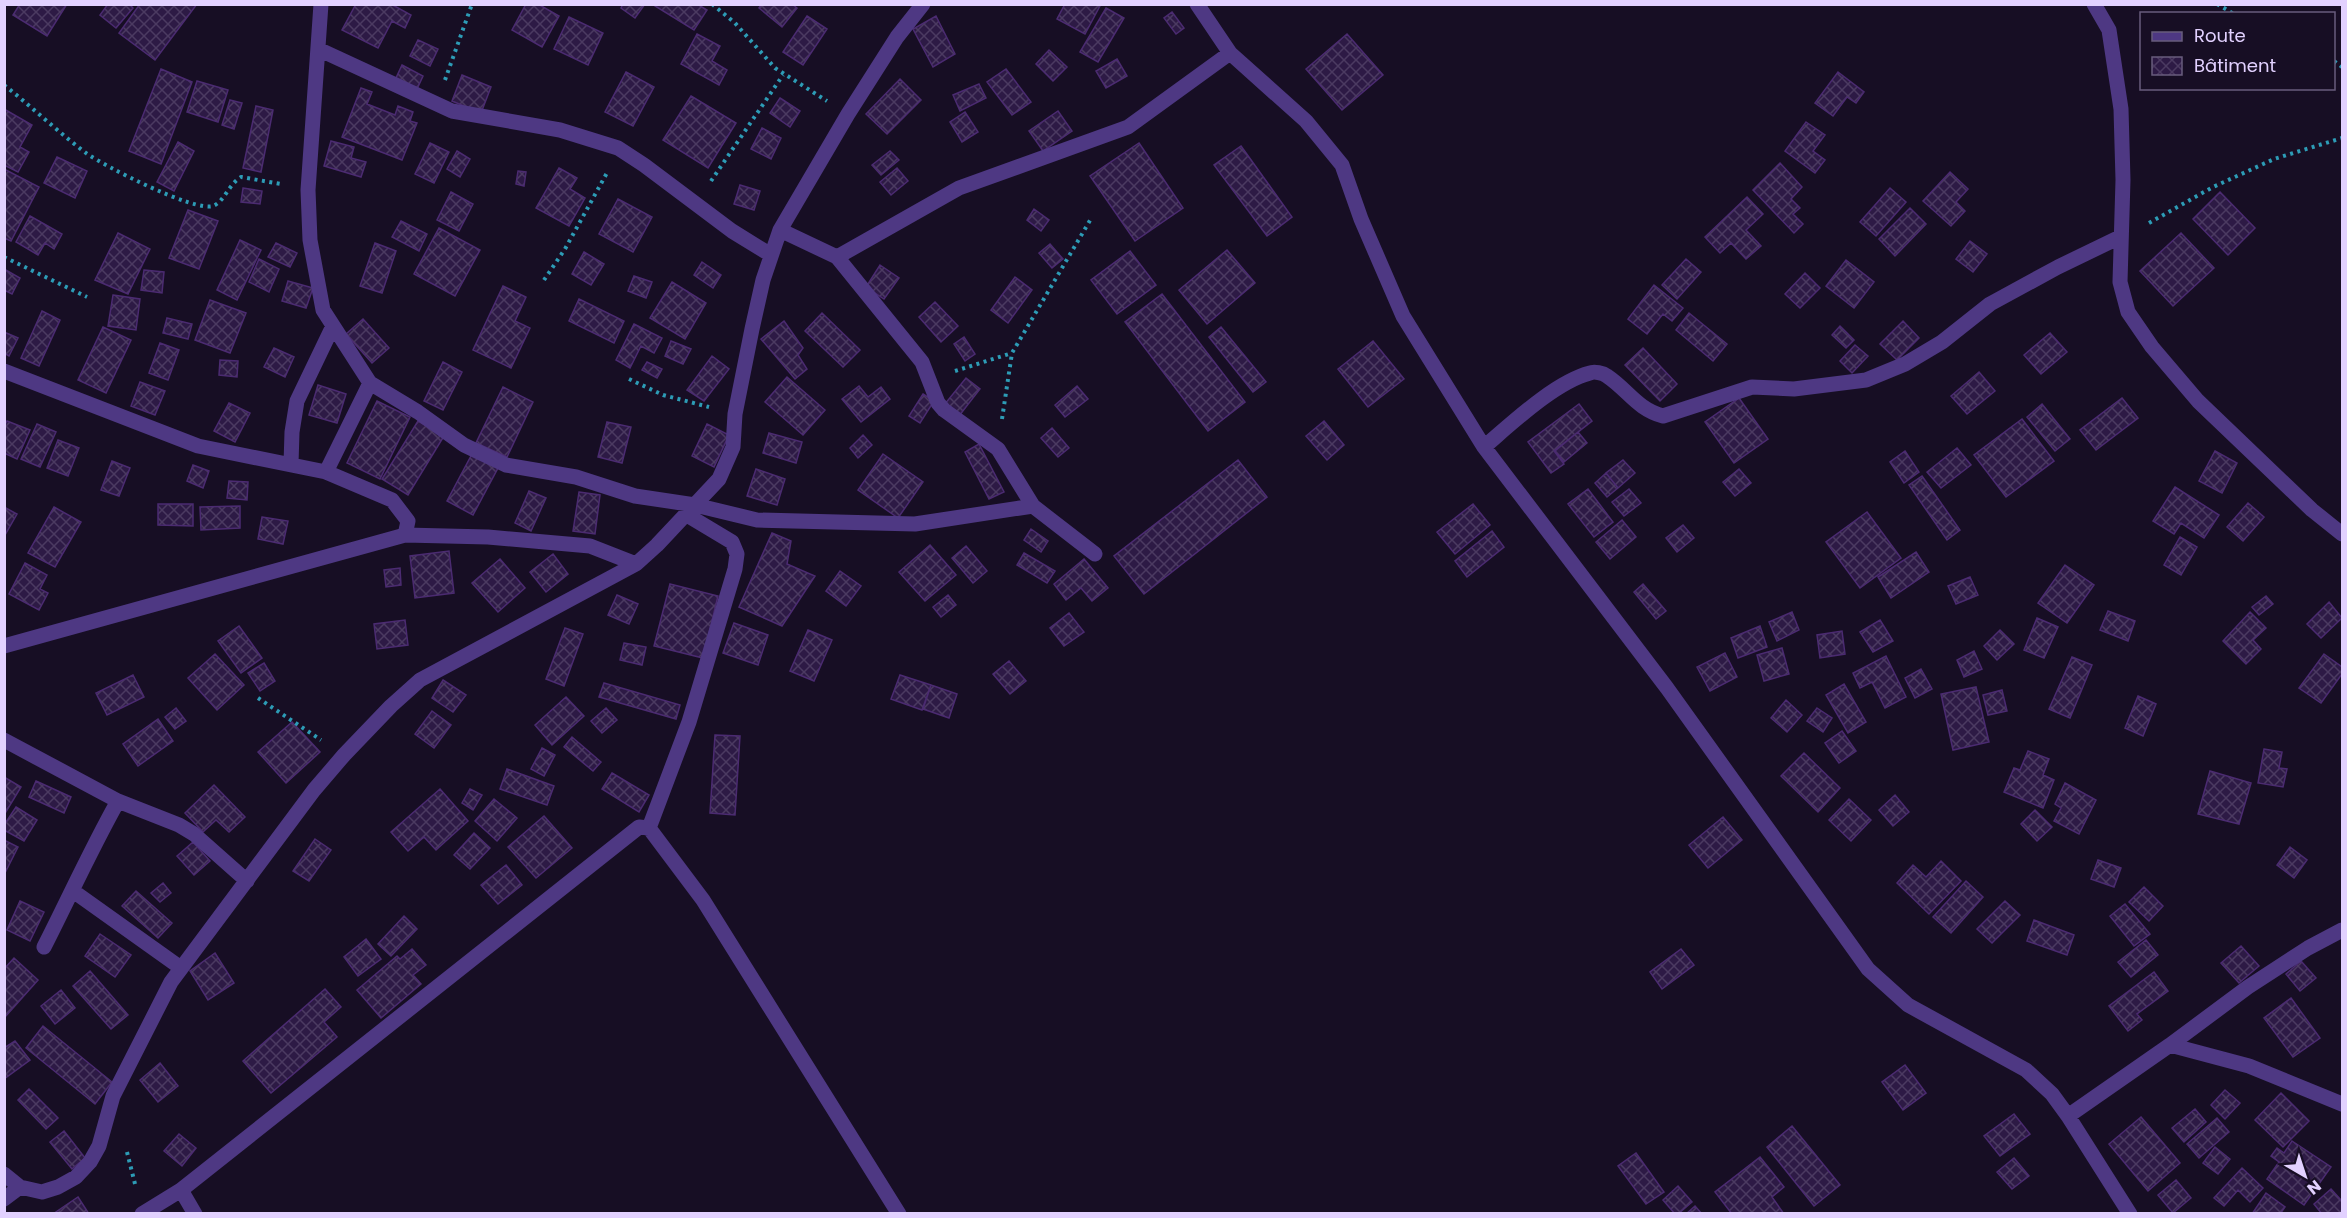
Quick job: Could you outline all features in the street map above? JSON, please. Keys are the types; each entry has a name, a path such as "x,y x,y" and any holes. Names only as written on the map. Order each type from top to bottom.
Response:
{"street":[{"path":"321,4 308,190 310,240 323,310 370,383 418,412 464,445 506,465 576,477 691,510 757,520 900,524 942,521 1033,506"},
{"path":"4,1174 21,1187 42,1192 58,1187 76,1177 90,1162 99,1146 113,1096 171,981 314,790 344,755 392,706 420,680 636,564 719,479 733,447 735,414 763,280 780,230 848,114 897,37 923,4"},
{"path":"1197,4 1230,53 1306,121 1342,165 1361,219 1403,316 1484,447 1668,688 1868,969 1908,1005 2026,1070 2052,1094 2130,1214"},
{"path":"2094,4 2109,30 2121,109 2123,180 2120,282 2128,312 2152,347 2198,401 2312,510 2343,534"},
{"path":"318,49 452,111 560,129 618,148 696,202 732,231 771,255"},
{"path":"837,257 959,188 1128,128 1230,53"},
{"path":"780,230 837,257 922,362 938,403 944,410 998,449 1033,506 1095,554"},
{"path":"1484,447 1536,404 1568,383 1592,372 1606,375 1649,412 1663,416 1752,387 1794,389 1866,380 1905,364 1942,342 1990,304 2120,237"},
{"path":"291,464 291,432 297,401 333,326"},
{"path":"4,371 198,446 326,472 392,500 408,520 405,535"},
{"path":"326,472 370,383"},
{"path":"649,828 689,722 735,569 737,554 732,542 691,510"},
{"path":"4,646 405,535 488,537 590,546 636,564"},
{"path":"4,740 118,801 179,825 194,834 247,881"},
{"path":"44,947 73,891 90,850 118,801"},
{"path":"142,1213 180,1190 639,828 649,828"},
{"path":"649,828 703,900 899,1214"},
{"path":"73,891 182,968"},
{"path":"2068,1116 2280,966 2343,930"},
{"path":"2170,1045 2249,1066 2343,1104"},
{"path":"4,1199 21,1187"},
{"path":"180,1190 195,1214"}],"path":[{"path":"436,104 472,4"},
{"path":"712,4 735,23 783,75 848,114"},
{"path":"2217,4 2231,12"},
{"path":"696,202 783,75"},
{"path":"4,85 88,154 151,188 190,203 210,207 220,202 231,183 240,177 251,177 308,190"},
{"path":"2120,237 2159,219 2213,187 2274,159 2343,138"},
{"path":"544,280 566,249 602,184 618,148"},
{"path":"998,449 1012,353 1092,218"},
{"path":"4,257 87,297"},
{"path":"930,380 1012,353"},
{"path":"629,379 663,395 735,414"},
{"path":"258,698 344,755"},
{"path":"126,1149 142,1213"}],"building":[{"path":"20,4 67,4 47,36 13,15"},
{"path":"108,4 129,4 133,8 116,28 100,15"},
{"path":"140,4 197,4 155,60 119,33"},
{"path":"356,4 391,4 411,15 405,28 392,21 378,48 342,30"},
{"path":"526,4 538,4 559,16 542,47 512,30"},
{"path":"623,4 645,4 635,18 621,8"},
{"path":"656,4 697,4 707,10 694,30 655,6"},
{"path":"762,4 792,4 797,8 782,27 759,8"},
{"path":"1065,4 1101,4 1085,34 1057,19"},
{"path":"1106,8 1124,18 1098,62 1080,52"},
{"path":"1172,12 1184,28 1176,34 1164,18"},
{"path":"807,16 827,29 803,65 783,52"},
{"path":"936,16 955,54 933,67 913,29"},
{"path":"569,17 603,33 588,65 554,49"},
{"path":"697,34 720,46 712,61 727,70 719,85 681,64"},
{"path":"1347,34 1383,75 1342,110 1306,69"},
{"path":"418,40 438,49 430,66 410,56"},
{"path":"1049,50 1067,67 1053,81 1036,64"},
{"path":"1117,59 1127,76 1106,88 1096,71"},
{"path":"402,65 423,76 417,89 396,78"},
{"path":"161,69 192,82 161,164 129,151"},
{"path":"1006,69 1031,102 1012,115 987,82"},
{"path":"626,72 654,87 633,126 605,112"},
{"path":"1838,72 1864,92 1856,103 1847,97 1833,116 1815,103"},
{"path":"462,75 491,87 481,113 452,101"},
{"path":"900,79 921,100 887,134 866,114"},
{"path":"197,81 228,90 218,122 187,112"},
{"path":"979,84 986,98 960,111 953,95"},
{"path":"361,88 372,92 367,104 395,115 398,106 413,112 410,121 417,123 402,160 342,137"},
{"path":"691,96 736,123 708,168 663,140"},
{"path":"780,98 800,111 790,127 770,113"},
{"path":"230,100 242,103 234,129 222,125"},
{"path":"256,106 273,110 261,172 243,168"},
{"path":"4,109 32,125 20,147 29,152 18,172 4,165"},
{"path":"1058,111 1072,131 1043,151 1029,131"},
{"path":"965,112 978,132 962,142 950,122"},
{"path":"1806,122 1825,135 1813,151 1825,160 1815,173 1785,151"},
{"path":"762,128 781,138 771,159 751,149"},
{"path":"331,141 354,147 351,158 366,162 361,177 324,166"},
{"path":"178,142 194,151 174,191 157,182"},
{"path":"430,143 449,152 434,183 415,174"},
{"path":"1139,143 1183,208 1135,241 1090,176"},
{"path":"1241,146 1292,217 1267,236 1214,165"},
{"path":"457,151 470,159 460,177 447,169"},
{"path":"890,151 899,160 881,175 872,165"},
{"path":"57,157 87,171 75,198 44,183"},
{"path":"1780,163 1802,187 1791,199 1800,208 1793,214 1803,224 1794,233 1753,190"},
{"path":"559,168 577,178 570,189 585,198 569,226 536,208"},
{"path":"897,168 908,181 891,195 880,182"},
{"path":"4,169 39,187 11,241 4,238"},
{"path":"518,171 526,172 524,186 516,184"},
{"path":"1950,172 1968,189 1956,202 1965,211 1951,226 1923,201"},
{"path":"740,185 760,191 754,210 734,204"},
{"path":"243,188 262,191 260,204 241,202"},
{"path":"1890,188 1906,202 1876,236 1860,222"},
{"path":"451,192 473,204 459,231 437,220"},
{"path":"2220,192 2255,228 2228,255 2193,219"},
{"path":"1747,197 1763,214 1746,230 1761,246 1746,259 1731,243 1720,253 1705,237"},
{"path":"618,199 652,217 633,252 599,234"},
{"path":"1910,208 1926,224 1895,256 1879,239"},
{"path":"1034,209 1049,220 1041,231 1027,220"},
{"path":"188,210 218,221 199,269 169,258"},
{"path":"30,216 62,234 54,249 45,243 38,255 16,242"},
{"path":"401,221 427,234 419,251 392,237"},
{"path":"439,228 480,250 455,296 414,274"},
{"path":"118,233 150,249 128,294 95,280"},
{"path":"2181,233 2214,268 2173,306 2140,271"},
{"path":"240,240 261,250 237,300 217,290"},
{"path":"1970,241 1987,254 1973,272 1956,259"},
{"path":"276,243 297,253 290,267 268,257"},
{"path":"375,243 396,251 382,293 360,286"},
{"path":"1050,244 1063,259 1052,268 1039,253"},
{"path":"1227,250 1255,283 1207,324 1179,290"},
{"path":"1130,251 1156,285 1117,314 1091,280"},
{"path":"584,252 604,264 591,285 572,274"},
{"path":"259,259 279,269 269,292 249,282"},
{"path":"1686,259 1701,272 1677,299 1662,285"},
{"path":"1846,260 1874,282 1854,308 1826,286"},
{"path":"702,262 721,275 713,288 694,275"},
{"path":"880,265 899,278 884,299 866,287"},
{"path":"4,269 20,278 12,294 4,290"},
{"path":"144,270 164,272 162,293 141,290"},
{"path":"1805,273 1820,288 1800,308 1785,294"},
{"path":"634,276 652,282 646,298 628,291"},
{"path":"1015,277 1032,290 1008,323 991,310"},
{"path":"288,281 313,288 306,308 282,301"},
{"path":"672,282 706,303 685,339 650,318"},
{"path":"1654,285 1683,308 1672,321 1663,314 1647,334 1628,319"},
{"path":"503,286 526,297 515,321 530,328 511,368 473,350"},
{"path":"1162,294 1245,402 1208,431 1125,322"},
{"path":"113,295 140,299 136,330 108,326"},
{"path":"579,299 624,321 614,343 569,321"},
{"path":"210,300 246,313 230,353 195,340"},
{"path":"935,302 958,326 941,342 919,317"},
{"path":"42,311 60,320 39,366 21,358"},
{"path":"822,313 860,350 843,367 805,331"},
{"path":"1689,313 1727,344 1713,361 1676,330"},
{"path":"167,318 192,324 188,339 163,333"},
{"path":"363,319 389,348 372,363 346,334"},
{"path":"784,321 803,348 798,355 807,369 795,379 761,339"},
{"path":"1903,321 1919,338 1897,360 1880,344"},
{"path":"634,324 662,338 654,353 641,346 630,368 616,360"},
{"path":"1840,326 1854,340 1846,348 1832,335"},
{"path":"103,327 131,340 106,393 78,380"},
{"path":"1221,327 1266,382 1253,392 1209,337"},
{"path":"4,332 18,338 9,356 4,353"},
{"path":"2050,333 2067,352 2041,374 2024,355"},
{"path":"964,337 975,354 965,361 954,344"},
{"path":"671,341 691,349 683,364 665,356"},
{"path":"1373,341 1404,379 1368,407 1338,369"},
{"path":"160,343 179,350 168,380 149,373"},
{"path":"1855,345 1868,356 1852,373 1840,361"},
{"path":"274,348 294,357 285,377 264,367"},
{"path":"1643,348 1677,384 1660,401 1625,365"},
{"path":"712,356 729,369 704,401 687,390"},
{"path":"220,360 238,361 237,377 219,375"},
{"path":"443,362 462,372 443,410 424,401"},
{"path":"647,362 662,369 657,378 642,370"},
{"path":"1979,372 1995,391 1967,414 1951,396"},
{"path":"787,377 825,410 803,435 765,402"},
{"path":"966,378 980,389 959,416 944,405"},
{"path":"140,382 165,391 155,415 131,406"},
{"path":"318,385 346,394 337,423 309,415"},
{"path":"859,386 868,397 881,387 890,399 861,422 842,399"},
{"path":"1077,386 1088,399 1065,417 1055,405"},
{"path":"503,387 533,402 507,457 476,443"},
{"path":"923,394 934,401 920,423 909,416"},
{"path":"1739,398 1768,439 1734,463 1705,422"},
{"path":"2122,398 2138,418 2096,450 2080,430"},
{"path":"377,401 410,417 380,479 347,463"},
{"path":"229,403 250,413 235,442 214,431"},
{"path":"1579,404 1592,421 1554,451 1564,464 1551,473 1528,442"},
{"path":"2042,404 2070,439 2055,451 2027,417"},
{"path":"2022,419 2054,461 2006,497 1974,455"},
{"path":"7,421 30,430 17,459 4,453 4,426"},
{"path":"418,421 444,436 408,495 382,479"},
{"path":"1324,421 1344,445 1327,460 1306,436"},
{"path":"607,422 631,427 622,463 598,457"},
{"path":"37,424 56,432 40,467 21,459"},
{"path":"707,424 729,435 714,467 692,456"},
{"path":"1052,428 1069,448 1058,457 1041,438"},
{"path":"1578,432 1587,443 1564,462 1555,451"},
{"path":"769,433 802,442 796,463 763,453"},
{"path":"863,435 872,445 858,458 850,448"},
{"path":"58,440 79,448 68,476 47,468"},
{"path":"979,444 1004,492 989,499 965,452"},
{"path":"1957,448 1971,465 1941,488 1927,472"},
{"path":"1905,451 1919,472 1904,483 1890,462"},
{"path":"2215,451 2237,463 2222,493 2199,481"},
{"path":"472,454 498,468 473,515 447,501"},
{"path":"883,454 923,482 898,518 858,490"},
{"path":"1238,460 1267,497 1144,594 1114,556"},
{"path":"1623,460 1635,473 1618,488 1606,473"},
{"path":"112,461 130,468 119,496 101,490"},
{"path":"193,465 209,471 203,488 187,481"},
{"path":"756,469 785,479 777,505 747,496"},
{"path":"1739,469 1751,483 1735,496 1723,482"},
{"path":"1606,473 1618,488 1607,497 1595,483"},
{"path":"1922,476 1960,530 1947,540 1909,485"},
{"path":"229,481 248,482 247,500 227,498"},
{"path":"2175,487 2219,515 2204,538 2181,523 2174,534 2153,521"},
{"path":"1588,489 1613,522 1594,537 1568,504"},
{"path":"1629,489 1641,503 1624,516 1612,502"},
{"path":"529,491 546,498 531,531 515,523"},
{"path":"579,492 600,495 595,534 573,531"},
{"path":"2248,503 2264,517 2243,541 2227,527"},
{"path":"158,504 193,504 193,526 158,525"},
{"path":"1473,504 1490,525 1455,554 1437,532"},
{"path":"240,506 240,528 201,530 200,507"},
{"path":"4,507 17,514 5,535 4,535"},
{"path":"54,507 81,522 55,567 28,553"},
{"path":"1867,512 1901,558 1860,588 1826,542"},
{"path":"262,517 288,521 283,544 258,539"},
{"path":"1622,520 1636,537 1610,559 1596,542"},
{"path":"1683,525 1694,538 1677,552 1666,538"},
{"path":"1031,529 1048,541 1041,552 1024,540"},
{"path":"1492,531 1504,547 1467,577 1455,561"},
{"path":"772,533 791,541 787,564 815,576 782,626 739,607"},
{"path":"2180,537 2197,547 2181,575 2164,565"},
{"path":"930,545 956,575 925,601 899,572"},
{"path":"966,546 987,571 973,583 952,558"},
{"path":"449,551 454,593 415,598 410,556"},
{"path":"1916,552 1929,572 1891,598 1878,577"},
{"path":"1024,553 1055,571 1047,583 1017,565"},
{"path":"553,554 568,574 546,592 530,572"},
{"path":"500,559 525,588 498,612 472,583"},
{"path":"1084,559 1108,588 1092,601 1081,588 1066,600 1054,584"},
{"path":"25,563 47,575 40,589 48,593 39,610 9,594"},
{"path":"2065,565 2094,585 2067,623 2038,603"},
{"path":"400,568 401,585 386,587 384,570"},
{"path":"840,571 861,586 846,606 826,591"},
{"path":"1970,577 1978,595 1956,604 1948,586"},
{"path":"670,584 718,596 703,658 654,646"},
{"path":"1643,584 1666,611 1656,619 1634,592"},
{"path":"617,595 638,604 629,624 608,615"},
{"path":"948,595 956,605 941,617 933,607"},
{"path":"2266,596 2273,604 2259,615 2252,607"},
{"path":"2329,602 2342,618 2321,638 2307,624"},
{"path":"2108,611 2135,621 2128,641 2100,630"},
{"path":"1792,612 1799,630 1777,641 1769,622"},
{"path":"2250,612 2266,628 2253,640 2261,649 2246,664 2223,641"},
{"path":"1069,613 1084,632 1064,646 1050,628"},
{"path":"2037,618 2058,627 2044,658 2024,650"},
{"path":"405,620 408,645 377,649 374,624"},
{"path":"1880,620 1893,641 1873,652 1860,632"},
{"path":"734,623 768,635 758,665 723,653"},
{"path":"239,626 262,658 241,673 218,641"},
{"path":"1760,626 1767,647 1738,658 1731,638"},
{"path":"565,628 583,634 564,686 546,679"},
{"path":"808,630 832,640 814,681 790,671"},
{"path":"2000,630 2014,644 1997,660 1984,646"},
{"path":"1842,631 1845,654 1820,658 1817,635"},
{"path":"624,643 646,647 642,665 620,660"},
{"path":"1782,648 1789,674 1764,681 1757,655"},
{"path":"1974,651 1982,669 1964,677 1957,660"},
{"path":"1725,653 1737,677 1710,691 1697,667"},
{"path":"215,654 244,685 217,710 188,678"},
{"path":"2324,654 2342,667 2342,674 2321,703 2299,688"},
{"path":"1886,656 1906,697 1885,708 1872,682 1860,688 1853,673"},
{"path":"2072,657 2092,665 2070,718 2049,709"},
{"path":"1009,661 1026,681 1010,694 993,674"},
{"path":"264,663 275,681 260,691 248,673"},
{"path":"1921,669 1932,689 1915,698 1905,678"},
{"path":"133,675 144,697 107,715 96,693"},
{"path":"900,675 931,685 922,710 891,699"},
{"path":"443,680 466,695 453,712 432,698"},
{"path":"604,683 680,705 676,719 599,697"},
{"path":"1844,684 1866,722 1848,733 1826,695"},
{"path":"931,685 957,694 949,718 923,709"},
{"path":"1976,687 1989,742 1953,750 1941,694"},
{"path":"2002,690 2007,711 1988,715 1983,695"},
{"path":"2138,696 2156,704 2143,736 2125,728"},
{"path":"566,697 584,716 552,745 535,725"},
{"path":"1786,700 1802,715 1787,732 1771,718"},
{"path":"176,708 186,721 175,729 165,717"},
{"path":"606,708 617,720 602,733 591,721"},
{"path":"1817,708 1832,718 1823,732 1807,721"},
{"path":"432,711 451,725 434,748 415,734"},
{"path":"158,719 173,741 138,766 123,744"},
{"path":"292,722 320,752 286,783 258,752"},
{"path":"1842,731 1856,751 1839,763 1825,743"},
{"path":"715,735 740,736 735,815 710,813"},
{"path":"572,737 601,762 593,771 564,747"},
{"path":"542,748 555,755 544,776 531,769"},
{"path":"2264,749 2282,752 2279,768 2287,769 2283,787 2258,783"},
{"path":"2028,751 2049,759 2043,775 2054,780 2043,808 2004,792 2014,768 2020,770"},
{"path":"1804,753 1840,788 1818,812 1781,776"},
{"path":"507,769 554,786 547,805 500,789"},
{"path":"2210,771 2251,783 2239,824 2198,814"},
{"path":"612,773 649,795 639,812 602,789"},
{"path":"4,777 21,787 4,815"},
{"path":"36,781 71,797 64,813 29,797"},
{"path":"2065,783 2096,800 2079,834 2054,821 2061,808 2055,804"},
{"path":"214,785 245,817 229,832 216,820 203,832 185,813"},
{"path":"440,789 468,821 436,850 424,837 408,851 391,832"},
{"path":"470,789 482,795 473,810 462,803"},
{"path":"1895,795 1909,812 1893,826 1879,810"},
{"path":"494,799 517,818 497,841 475,821"},
{"path":"1849,799 1871,820 1851,841 1829,820"},
{"path":"16,807 37,820 24,841 4,830 4,825"},
{"path":"2035,810 2052,827 2037,841 2021,824"},
{"path":"544,816 572,848 536,878 508,847"},
{"path":"1723,817 1742,840 1708,868 1689,845"},
{"path":"474,833 490,848 470,869 454,855"},
{"path":"315,839 331,850 309,881 293,871"},
{"path":"4,840 18,847 4,875"},
{"path":"193,842 210,861 194,875 177,856"},
{"path":"2290,847 2307,860 2294,878 2277,865"},
{"path":"2098,860 2121,868 2114,887 2091,879"},
{"path":"1941,861 1961,881 1929,914 1897,883 1913,865 1926,877"},
{"path":"506,865 522,885 498,904 481,885"},
{"path":"1966,881 1983,897 1951,933 1933,917"},
{"path":"163,883 171,893 160,902 151,893"},
{"path":"2144,887 2163,906 2149,921 2129,902"},
{"path":"136,891 172,923 158,938 122,906"},
{"path":"20,901 44,912 30,941 7,930"},
{"path":"2005,901 2020,915 1992,943 1977,929"},
{"path":"2125,904 2150,934 2134,946 2110,916"},
{"path":"404,916 417,929 391,956 378,944"},
{"path":"2034,920 2074,935 2067,955 2027,941"},
{"path":"100,934 131,955 115,977 85,956"},
{"path":"366,939 381,959 358,976 344,957"},
{"path":"2146,940 2158,955 2131,977 2118,962"},
{"path":"2241,946 2259,966 2239,983 2221,963"},
{"path":"412,949 426,965 413,975 421,984 381,1018 357,990 397,956 400,959"},
{"path":"1681,949 1694,965 1662,989 1650,972"},
{"path":"215,953 234,983 208,1000 190,971"},
{"path":"14,958 38,980 5,1017 4,969"},
{"path":"2301,961 2316,978 2300,991 2286,974"},
{"path":"90,971 128,1015 111,1029 73,986"},
{"path":"2154,972 2168,991 2137,1014 2142,1020 2128,1031 2109,1006"},
{"path":"325,989 341,1007 324,1022 337,1037 271,1093 243,1061"},
{"path":"61,990 75,1008 55,1024 41,1006"},
{"path":"2291,998 2320,1038 2293,1057 2264,1018"},
{"path":"43,1026 112,1082 95,1104 26,1048"},
{"path":"15,1041 30,1060 4,1079 4,1048"},
{"path":"160,1063 178,1086 158,1102 140,1080"},
{"path":"1905,1065 1926,1093 1903,1110 1882,1082"},
{"path":"29,1089 58,1118 46,1129 18,1100"},
{"path":"2225,1090 2240,1103 2225,1119 2211,1105"},
{"path":"2281,1093 2309,1121 2283,1147 2255,1120"},
{"path":"2195,1109 2206,1122 2184,1142 2172,1128"},
{"path":"2014,1114 2030,1134 2000,1156 1984,1136"},
{"path":"2141,1117 2180,1163 2148,1191 2109,1144"},
{"path":"2217,1118 2229,1132 2199,1158 2187,1144"},
{"path":"1792,1126 1840,1185 1814,1206 1767,1147"},
{"path":"64,1131 85,1158 72,1169 50,1142"},
{"path":"179,1134 196,1148 182,1166 164,1151"},
{"path":"2292,1141 2331,1167 2304,1205 2267,1179 2279,1162 2271,1156 2277,1148 2284,1153"},
{"path":"2215,1147 2230,1159 2218,1174 2203,1163"},
{"path":"1636,1153 1664,1192 1646,1204 1618,1166"},
{"path":"1760,1157 1784,1187 1772,1197 1784,1214 1732,1214 1715,1192"},
{"path":"2014,1158 2029,1176 2012,1189 1997,1172"},
{"path":"2242,1168 2263,1188 2250,1202 2238,1190 2224,1206 2214,1198"},
{"path":"2176,1180 2191,1198 2173,1213 2158,1195"},
{"path":"1678,1186 1692,1202 1675,1214 1663,1200"},
{"path":"2331,1189 2342,1201 2342,1214 2322,1214 2314,1204"},
{"path":"2266,1193 2285,1207 2280,1214 2252,1214"},
{"path":"78,1197 89,1214 53,1214"},
{"path":"1695,1206 1702,1214 1686,1214"}]}
